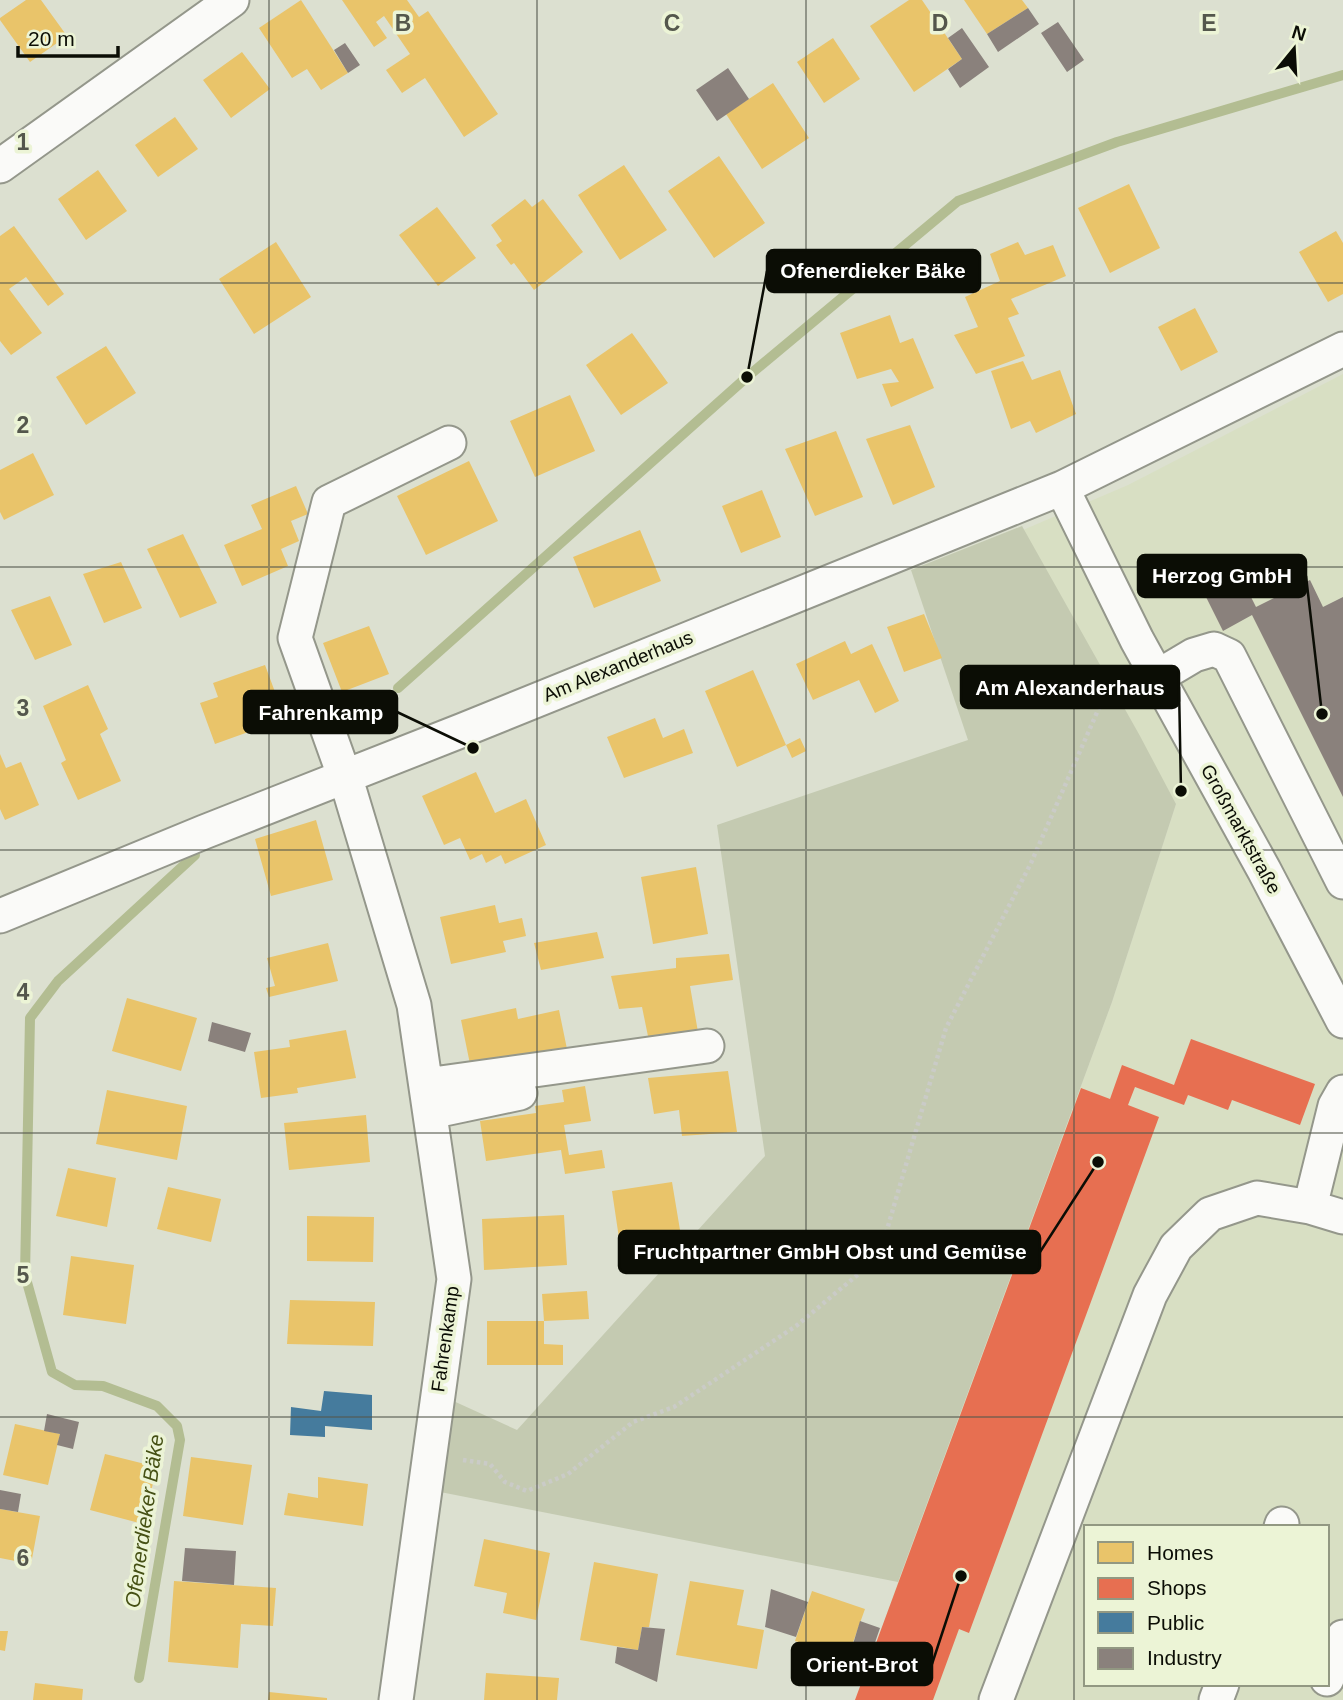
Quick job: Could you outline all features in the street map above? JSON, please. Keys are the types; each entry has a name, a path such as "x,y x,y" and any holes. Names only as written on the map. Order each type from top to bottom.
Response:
{"street":[{"path":"0,166 232,0"},
{"name":"Am Alexanderhaus","path":"0,916 1062,488 1343,349"},
{"name":"Fahrenkamp","path":"396,1700 454,1279 414,1005 345,778 295,638 328,502 449,443"},
{"name":"Großmarktstraße","path":"1062,488 1137,640 1264,870 1343,1021"},
{"path":"1157,677 1194,655 1214,649 1229,656 1343,882"},
{"path":"428,1099 707,1046"},
{"path":"428,1099 674,1068"},
{"path":"1310,1207 1335,1106 1343,1092"},
{"path":"996,1700 1150,1295 1176,1247 1210,1214 1257,1198 1310,1207 1343,1217"},
{"path":"1329,1674 1343,1637"}],"path":[{"path":"430,1454 490,1464 505,1482 527,1491 568,1474 633,1422 674,1407 796,1326 879,1257 946,1028 1031,863 1115,670 1137,640"}],"shaded area":[{"path":"1343,374 1343,1700 857,1700 1112,1002 1176,804 1023,530 1128,485"},
{"path":"1022,526 1176,804 1112,1002 898,1582 425,1489 438,1394 517,1430 765,1156 717,825 968,740 911,570"}],"building: Homes":[{"path":"26,0 41,0 67,36 30,62 0,20"},
{"path":"301,0 348,73 321,90 307,69 292,78 259,28"},
{"path":"342,0 407,0 419,17 428,11 498,114 464,137 425,78 402,93 386,70 410,54 384,16 376,22 387,38 374,47"},
{"path":"909,0 922,0 962,59 914,92 870,26"},
{"path":"964,0 1022,0 1028,8 987,34"},
{"path":"833,38 860,79 824,103 797,62"},
{"path":"242,52 270,89 231,118 203,80"},
{"path":"773,83 809,138 762,169 726,114"},
{"path":"175,117 198,149 158,177 135,145"},
{"path":"719,156 765,223 714,258 668,191"},
{"path":"624,165 667,230 620,260 578,195"},
{"path":"98,170 127,211 86,240 58,199"},
{"path":"1129,184 1160,248 1110,273 1078,208"},
{"path":"525,199 532,207 543,199 583,252 534,290 514,263 511,265 496,245 502,241 491,225"},
{"path":"437,207 476,258 438,286 399,235"},
{"path":"14,226 64,294 48,306 26,277 9,289 42,333 11,355 0,341 0,236"},
{"path":"1336,231 1343,243 1343,294 1328,302 1299,252"},
{"path":"276,242 311,297 254,334 219,279"},
{"path":"1018,242 1025,255 1053,245 1066,276 1011,299 1019,314 1008,318 1025,356 976,374 954,335 978,327 965,297 1000,281 990,254"},
{"path":"1195,308 1218,352 1181,371 1158,327"},
{"path":"890,315 900,343 913,338 934,388 891,407 882,384 899,382 891,369 857,379 840,333"},
{"path":"632,333 668,383 621,415 586,365"},
{"path":"106,346 136,393 86,425 56,377"},
{"path":"1023,361 1032,380 1060,370 1076,414 1036,433 1030,421 1011,429 991,371"},
{"path":"570,395 595,451 535,477 510,421"},
{"path":"910,425 935,487 893,505 866,439"},
{"path":"836,431 863,497 815,516 785,449"},
{"path":"33,453 54,495 4,520 0,512 0,470"},
{"path":"469,461 498,521 426,555 397,496"},
{"path":"296,486 308,514 291,521 299,541 281,549 288,566 242,586 224,545 262,529 251,505"},
{"path":"762,490 781,537 741,553 722,506"},
{"path":"640,530 661,581 594,608 573,557"},
{"path":"183,534 217,603 180,618 147,549"},
{"path":"121,562 142,608 104,623 83,574"},
{"path":"50,596 72,645 35,660 11,610"},
{"path":"924,614 942,658 904,672 887,627"},
{"path":"369,626 389,674 342,692 323,643"},
{"path":"845,641 851,654 872,644 899,701 875,713 859,680 813,700 796,664"},
{"path":"265,665 285,719 215,744 200,703 218,697 213,683"},
{"path":"753,670 786,745 737,767 705,691"},
{"path":"88,685 108,729 100,734 121,781 78,800 61,763 66,760 43,706"},
{"path":"655,718 663,738 684,729 693,753 624,778 607,737"},
{"path":"800,738 806,751 792,758 786,745"},
{"path":"0,754 6,768 21,762 39,805 5,820 0,809"},
{"path":"476,772 495,813 526,799 546,845 505,864 501,855 486,863 482,854 470,860 460,838 444,845 422,796"},
{"path":"316,820 333,880 271,896 255,839"},
{"path":"696,867 708,934 653,944 641,877"},
{"path":"495,905 499,923 522,918 526,936 503,941 506,952 451,964 440,917"},
{"path":"597,932 604,958 541,970 534,943"},
{"path":"328,943 338,981 269,997 266,988 275,986 267,958"},
{"path":"729,954 733,980 690,986 698,1032 649,1041 642,1007 619,1009 611,976 676,968 676,958"},
{"path":"127,998 197,1018 181,1071 112,1051"},
{"path":"516,1008 518,1019 559,1010 567,1049 471,1069 461,1020"},
{"path":"346,1030 356,1078 297,1088 298,1093 261,1098 254,1052 290,1047 289,1040"},
{"path":"728,1071 737,1132 682,1136 679,1110 654,1114 648,1078"},
{"path":"585,1086 591,1121 564,1125 569,1155 602,1150 605,1168 565,1174 561,1150 486,1161 480,1121 536,1113 535,1106 564,1102 562,1090"},
{"path":"107,1090 187,1106 177,1160 96,1144"},
{"path":"366,1115 370,1162 289,1170 284,1123"},
{"path":"68,1168 116,1178 107,1227 56,1216"},
{"path":"672,1182 681,1236 620,1245 612,1191"},
{"path":"168,1187 221,1199 211,1242 157,1229"},
{"path":"564,1215 567,1265 484,1270 482,1219"},
{"path":"307,1216 374,1217 373,1262 307,1261"},
{"path":"71,1256 134,1265 126,1324 63,1315"},
{"path":"587,1291 589,1319 544,1321 542,1294"},
{"path":"290,1300 375,1302 373,1346 287,1344"},
{"path":"487,1321 544,1321 544,1344 563,1345 563,1365 487,1365"},
{"path":"15,1424 60,1434 48,1485 3,1475"},
{"path":"105,1454 157,1467 143,1524 90,1510"},
{"path":"191,1457 252,1465 243,1525 183,1516"},
{"path":"318,1477 368,1484 363,1526 284,1515 288,1493 318,1498"},
{"path":"0,1509 40,1516 31,1564 0,1558"},
{"path":"484,1539 550,1553 536,1620 503,1613 507,1593 474,1586"},
{"path":"594,1562 658,1574 649,1627 642,1627 638,1650 580,1640"},
{"path":"174,1581 276,1588 273,1626 241,1624 238,1668 168,1662"},
{"path":"690,1581 744,1590 737,1625 764,1630 757,1669 676,1655"},
{"path":"812,1591 865,1609 847,1659 795,1641"},
{"path":"0,1631 8,1631 5,1651 0,1650"},
{"path":"486,1673 559,1678 557,1700 484,1700"},
{"path":"35,1683 83,1689 82,1700 33,1700"},
{"path":"269,1692 327,1698 327,1700 268,1700"}],"building: Shops":[{"path":"1191,1039 1315,1084 1300,1125 1232,1100 1228,1110 1188,1095 1184,1105 1135,1087 1128,1105 1159,1117 969,1633 959,1629 933,1700 855,1700 1081,1088 1110,1099 1122,1065 1174,1085"}],"building: Public":[{"path":"324,1391 372,1395 372,1430 325,1426 325,1437 290,1435 291,1407 321,1411"}],"building: Industry":[{"path":"1028,8 1039,24 998,52 987,34"},
{"path":"1058,22 1084,60 1067,72 1041,33"},
{"path":"962,28 989,67 960,88 948,69 962,59 948,38"},
{"path":"345,43 360,65 348,73 334,50"},
{"path":"728,68 749,99 717,121 696,90"},
{"path":"1240,575 1256,607 1310,580 1323,607 1343,597 1343,797 1252,615 1223,631 1204,593"},
{"path":"212,1022 251,1033 245,1052 208,1041"},
{"path":"47,1414 79,1422 73,1449 57,1445 60,1434 44,1431"},
{"path":"0,1490 21,1494 18,1512 0,1509"},
{"path":"185,1548 236,1551 234,1585 182,1581"},
{"path":"771,1589 808,1602 796,1637 765,1627"},
{"path":"860,1621 880,1628 869,1660 850,1654"},
{"path":"642,1627 665,1629 657,1682 615,1663 617,1647 638,1650"}],"waterway":[{"name":"Ofenerdieker Bäke","path":"398,688 747,377 958,201 1117,142 1343,75"},
{"name":"Ofenerdieker Bäke","path":"139,1678 180,1440 177,1426 157,1406 103,1386 75,1385 52,1372 25,1275 30,1018 58,981 195,855"}],"place":[{"name":"Ofenerdieker Bäke","path":"747,377"},
{"name":"Herzog GmbH","path":"1322,714"},
{"name":"Fahrenkamp","path":"473,748"},
{"name":"Am Alexanderhaus","path":"1181,791"},
{"name":"Fruchtpartner GmbH Obst und Gemüse","path":"1098,1162"},
{"name":"Orient-Brot","path":"961,1576"}]}
